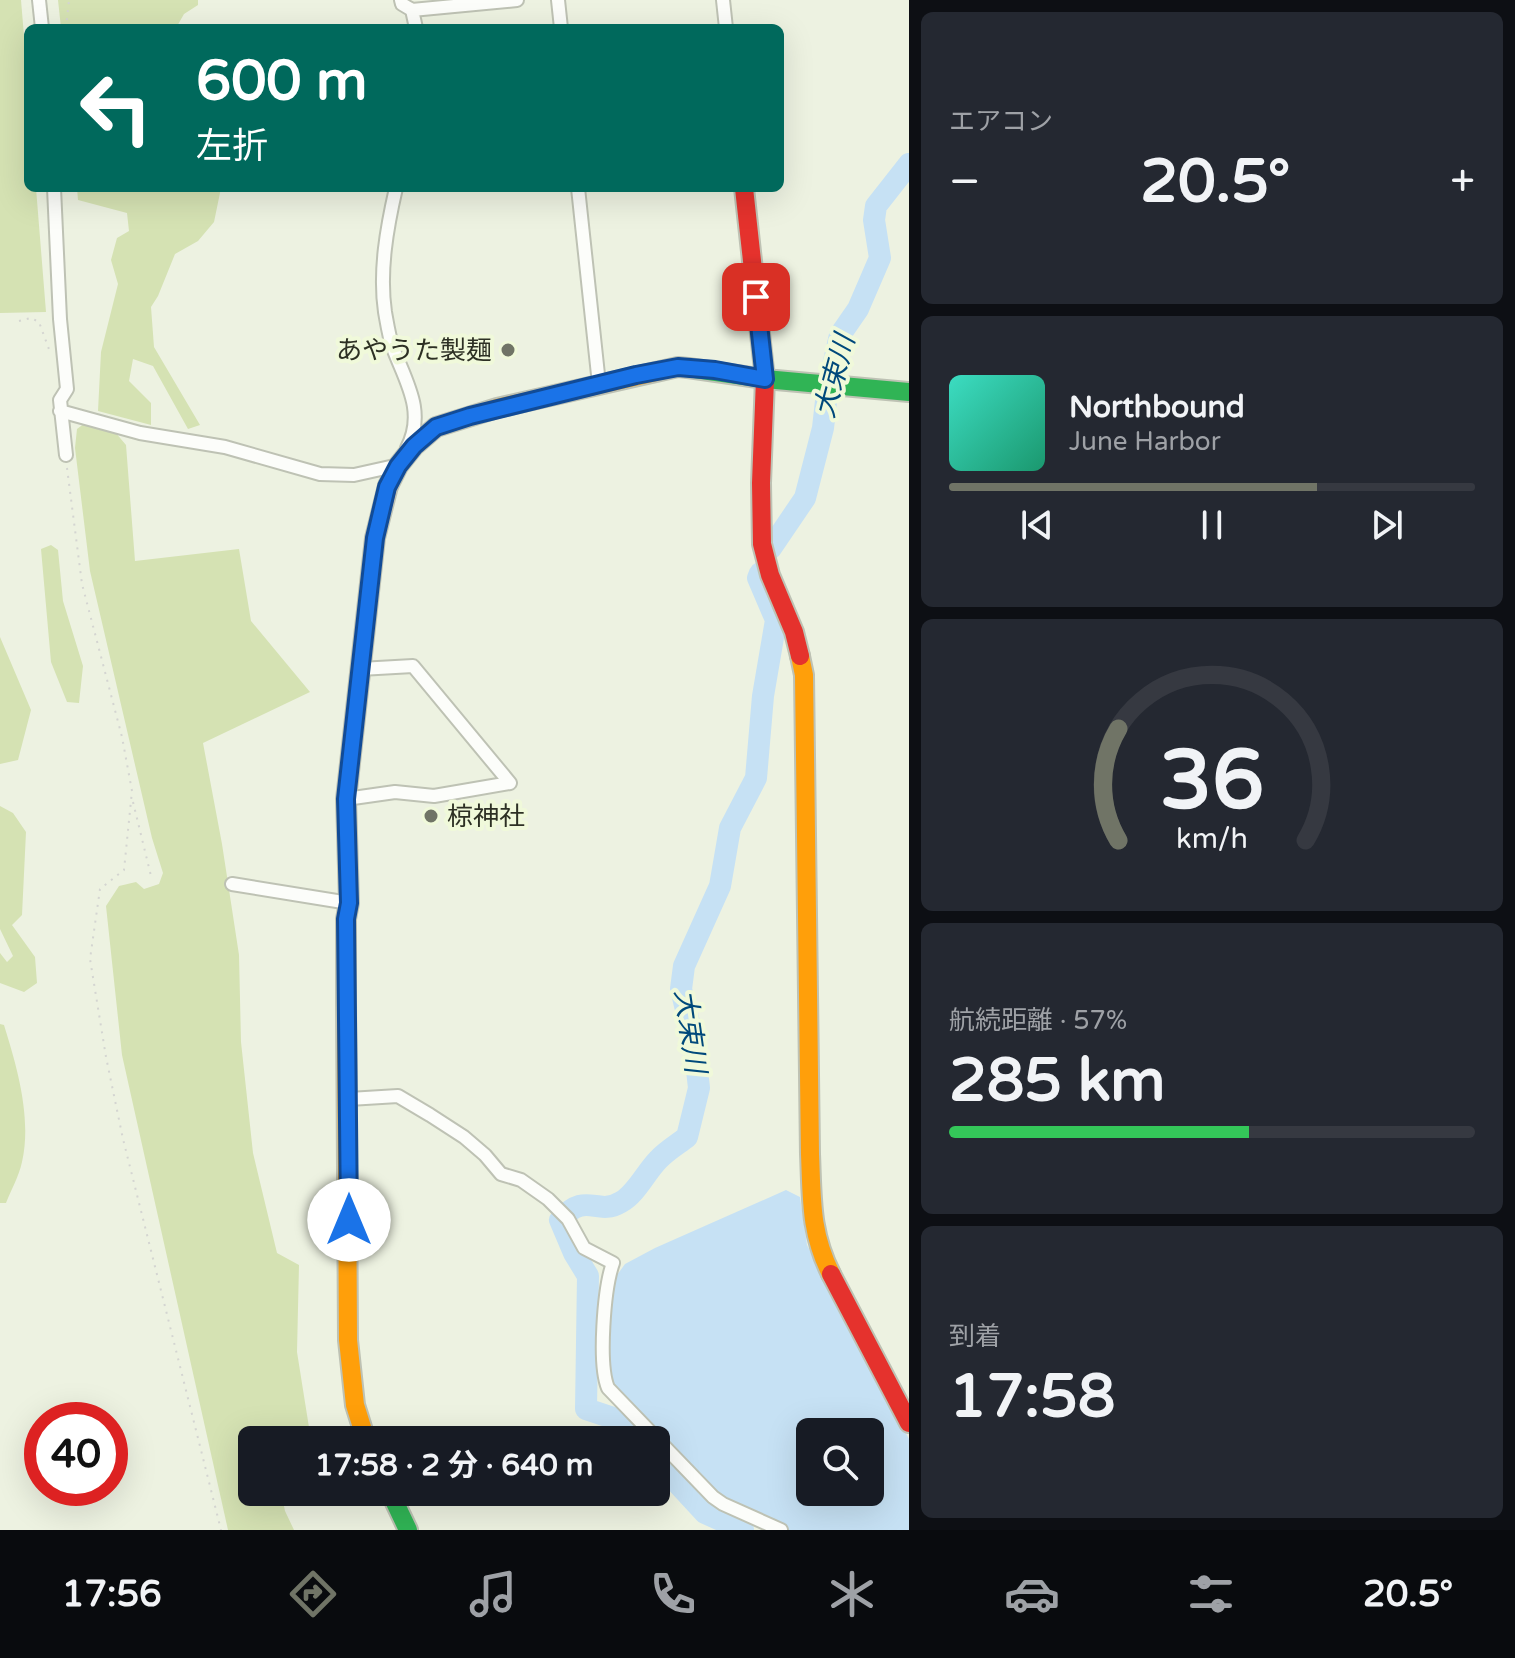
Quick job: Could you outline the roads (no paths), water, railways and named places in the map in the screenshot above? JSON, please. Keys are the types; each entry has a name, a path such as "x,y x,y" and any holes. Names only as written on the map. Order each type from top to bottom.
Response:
{"street":[{"path":"39,0 42,24"},
{"path":"401,0 412,10 517,0"},
{"path":"558,0 561,24"},
{"path":"723,0 726,24"},
{"path":"412,10 415,24"},
{"path":"54,192 60,319 67,389 60,400 60,411 66,455"},
{"path":"362,1426 355,1405 348,1340 346,919 349,903 346,799 375,538 387,487 414,436 416,404 392,346 385,309 386,232 395,192"},
{"path":"578,192 599,384"},
{"path":"744,192 765,379 762,544 770,575 794,632 804,675 810,1154 814,1231 824,1264 909,1423"},
{"path":"60,411 140,433 225,447 320,474 354,475 398,466 414,446 436,427 497,408 678,367 765,379 909,392"},
{"path":"346,799 395,792 434,796 510,783 413,666 360,669"},
{"path":"232,884 349,903"},
{"path":"349,1099 398,1096 464,1137 501,1174 521,1180 565,1215 584,1248 613,1263 607,1280 604,1340 604,1378 608,1388 713,1497 781,1530"},
{"path":"397,1506 408,1530"}],"water":[{"path":"786,1190 800,1197 807,1245 909,1439 909,1530 787,1530 772,1519 720,1495 670,1445 670,1426 650,1426 614,1390 607,1375 612,1282 625,1264"}],"waterway":[{"name":"大束川","path":"771,548 805,498 823,428 827,392 840,335 858,309 880,258 874,220 876,206 909,164"},
{"name":"大束川","path":"622,1426 613,1418 586,1409 588,1276 560,1220 577,1207 605,1207 621,1202 661,1157 687,1137 699,1088 694,1043 681,989 684,966 720,886 730,828 756,778 763,696 776,620 758,578 760,573"},
{"name":"大束川","path":"670,1475 705,1513 743,1530"}],"place":[{"name":"あやうた製麺","path":"508,350"},
{"name":"椋神社","path":"431,816"}]}
